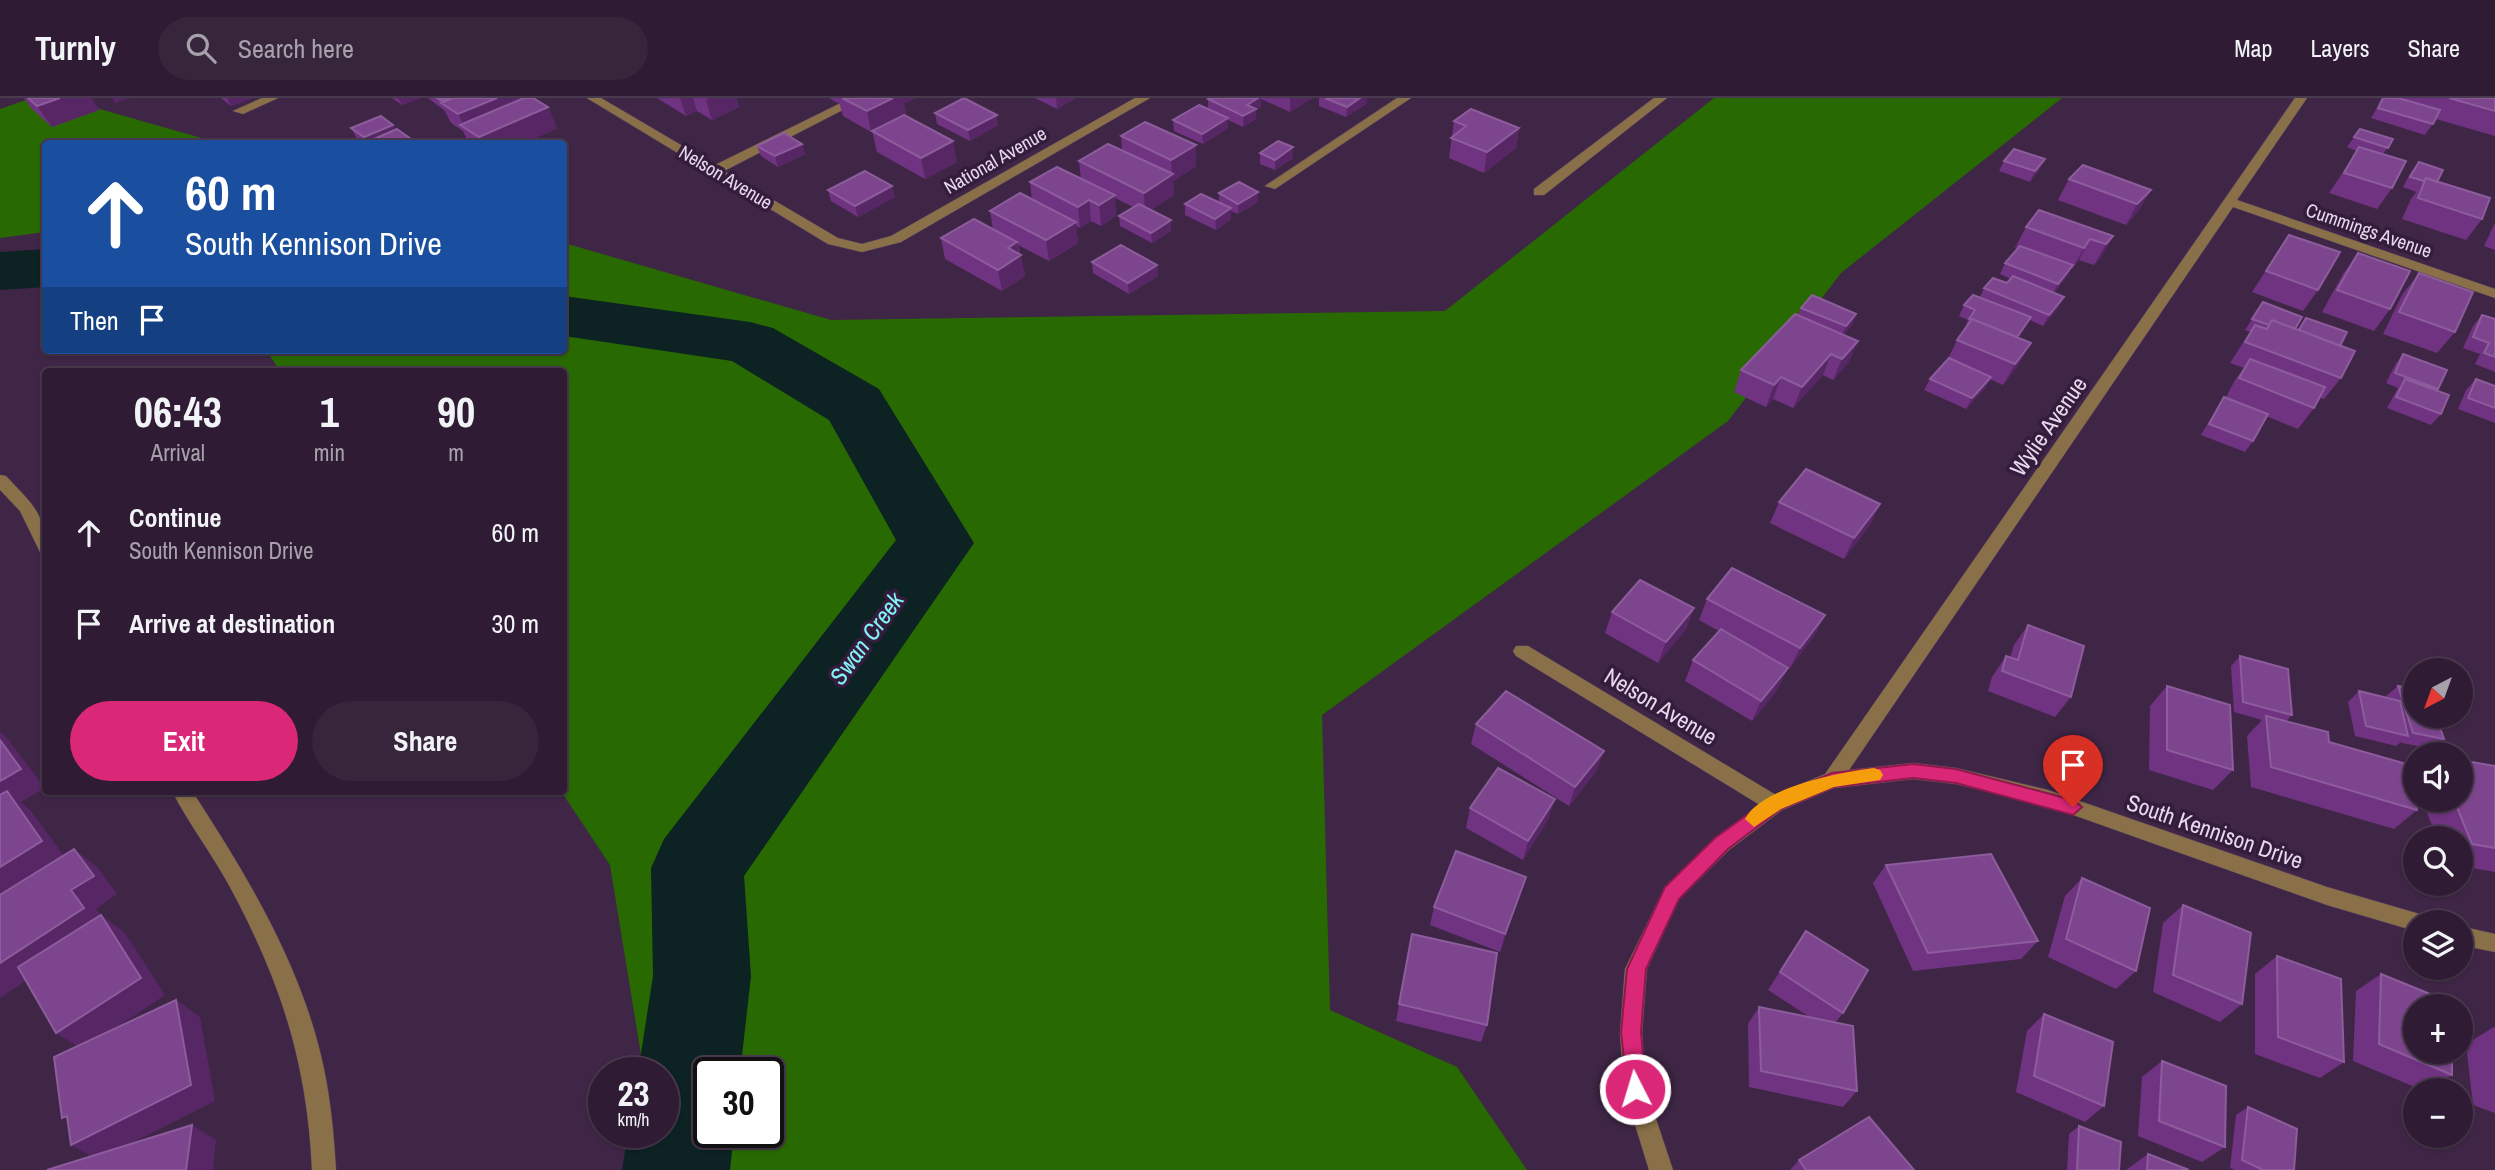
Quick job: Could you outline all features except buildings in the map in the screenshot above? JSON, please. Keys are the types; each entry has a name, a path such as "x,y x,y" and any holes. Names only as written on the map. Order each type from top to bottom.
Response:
{"street":[{"path":"239,111 272,98"},
{"name":"Nelson Avenue","path":"593,98 833,241 863,248"},
{"path":"715,170 860,98"},
{"name":"National Avenue","path":"863,248 896,239 1144,98"},
{"path":"1271,186 1405,98"},
{"path":"1539,192 1661,98"},
{"name":"Wylie Avenue","path":"1832,780 2301,98"},
{"name":"Cummings Avenue","path":"2230,202 2495,294"},
{"path":"0,480 27,508 42,540"},
{"name":"Nelson Avenue","path":"1522,651 1775,804"},
{"name":"South Kennison Drive","path":"1661,1170 1635,1089 1631,1032 1636,969 1672,893 1722,844 1775,804 1832,780 1913,771 1956,776 2048,798 2327,896 2403,918"},
{"path":"184,795 265,932 285,975 300,1016 321,1101 324,1170"},
{"path":"2473,938 2495,943"}],"green space":[{"path":"32,98 61,98 208,140 42,140 42,232 0,238 0,109"},
{"path":"1714,98 2062,98 1841,273 1728,421 1322,715 1330,1010 1457,1067 1527,1170 659,1170 656,1148 679,1148 679,1057 641,1057 610,865 564,795 567,795 567,368 278,368 269,354 567,354 567,244 831,320 1445,311"}],"waterway":[{"name":"Swan Creek","path":"0,271 42,268"},
{"name":"Swan Creek","path":"567,316 750,343 855,405 936,543 697,868 702,976 676,1170"}],"slow traffic":[{"path":"1754,819 1775,804 1832,780 1874,775"}],"route":[{"path":"1635,1089 1631,1032 1636,969 1672,893 1722,844 1775,804 1832,780 1913,771 1956,776 2048,798 2073,807"}]}
